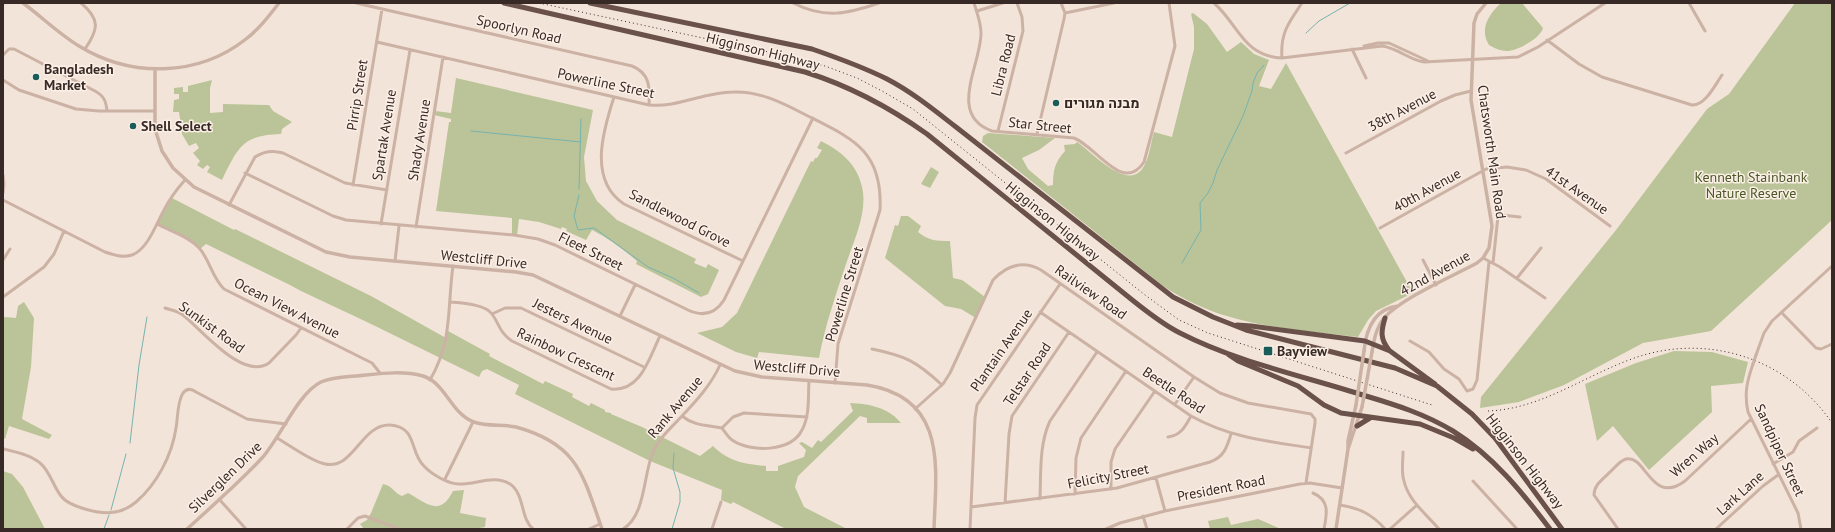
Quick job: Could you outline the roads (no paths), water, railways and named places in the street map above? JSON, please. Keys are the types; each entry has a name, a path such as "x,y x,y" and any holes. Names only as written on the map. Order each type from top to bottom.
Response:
{"highway":[{"name":"Higginson Highway","path":"504,3 791,69 824,78 854,90 898,114 926,134 1154,317 1178,333 1228,354 1415,412 1454,432 1487,456 1520,489 1550,529"},
{"name":"Higginson Highway","path":"590,3 812,49 840,58 889,80 924,102 1173,297 1208,315 1234,326 1395,368 1437,386 1472,414 1495,438 1562,529"},
{"path":"1385,318 1381,330 1382,338 1390,351"},
{"path":"1234,326 1251,326 1365,341 1390,351 1430,379 1437,386"},
{"path":"1228,354 1238,361 1298,386 1324,405 1340,412 1354,416 1373,417 1420,424 1454,438 1487,456"},
{"path":"1357,426 1373,417"}],"street":[{"path":"23,3 85,49 113,62 134,67 155,69 188,66 211,60 224,54 248,38 266,20 278,3"},
{"path":"81,3 93,15 96,26 85,49"},
{"name":"Spoorlyn Road","path":"356,3 632,66 643,73 648,82 649,105"},
{"path":"793,3 815,12 831,14 855,11 879,3"},
{"name":"Star Street","path":"974,3 981,32 980,43 969,91 968,104 972,116 981,126 998,131 1077,139 1120,172 1130,174 1139,169 1144,162 1175,46 1168,3"},
{"path":"977,12 1003,3"},
{"name":"Libra Road","path":"998,131 1023,31 1022,17 1017,3"},
{"path":"1037,134 1063,25 1065,13 1061,3"},
{"path":"1065,13 1097,5 1114,3"},
{"path":"1214,3 1225,13 1254,50 1269,56 1282,58 1383,44 1394,45 1428,61 1472,61 1518,57 1605,3"},
{"path":"1282,58 1281,45 1284,30 1302,3"},
{"name":"Chatsworth Main Road","path":"1483,258 1490,248 1492,226 1471,91 1474,23 1477,14 1486,3"},
{"path":"1688,3 1705,31"},
{"name":"Pirrip Street","path":"353,185 382,8"},
{"path":"1547,40 1579,64 1602,77 1692,105 1699,104 1704,100 1722,75"},
{"name":"Powerline Street","path":"377,42 649,105 664,105 720,93 747,92 769,97 846,135 861,148 873,166 880,190 879,216 838,344 835,383"},
{"path":"3,54 9,49 14,49 95,91 103,96 106,101 107,111"},
{"path":"1352,49 1366,78"},
{"name":"Spartak Avenue","path":"381,224 410,50"},
{"name":"Shady Avenue","path":"416,227 443,57"},
{"name":"Westcliff Drive","path":"155,69 155,129 159,144 173,168 194,187 326,252 341,256 516,272 533,275 734,371 762,378 878,387 899,396 915,409 929,429 935,449 934,529"},
{"path":"3,80 20,90 76,109 107,111 154,111"},
{"name":"38th Avenue","path":"1346,153 1441,100 1471,91"},
{"name":"Sandlewood Grove","path":"614,97 601,161 604,178 611,192 624,204 743,261"},
{"name":"Fleet Street","path":"245,173 339,218 399,226 514,235 538,239 555,245 695,313 708,313 720,306 813,118"},
{"path":"229,205 255,157 262,153 272,151 283,153 335,179 353,185 387,190"},
{"name":"41st Avenue","path":"1484,171 1491,168 1512,168 1536,174 1610,226"},
{"name":"40th Avenue","path":"1380,228 1484,171"},
{"path":"3,175 3,193"},
{"path":"3,200 105,252 124,256 133,254 140,250 164,209 185,180"},
{"path":"1410,341 1429,352 1444,369 1459,379 1467,391 1472,390 1477,380 1498,216 1520,217"},
{"name":"Ocean View Avenue","path":"156,224 190,241 199,248 211,271 224,289 372,363 380,373"},
{"path":"395,261 399,226"},
{"path":"3,297 44,267 54,254 64,231"},
{"path":"1517,278 1541,248"},
{"path":"3,260 10,249"},
{"path":"1483,258 1517,278 1545,298"},
{"name":"42nd Avenue","path":"1348,449 1360,416 1373,344 1377,330 1385,318 1398,306 1483,258"},
{"path":"1423,260 1436,285"},
{"name":"Railview Road","path":"915,409 942,385 950,373 993,280 1004,269 1017,265 1028,265 1041,270 1194,377 1220,393 1248,404 1305,412 1313,416 1315,423 1311,448"},
{"path":"430,380 440,361 444,348 453,266"},
{"name":"Sandpiper Street","path":"1801,529 1798,513 1751,419 1746,394 1747,382 1767,327 1832,266"},
{"name":"Plantain Avenue","path":"970,529 975,418 977,405 1060,284"},
{"path":"620,316 635,285"},
{"path":"450,302 474,305 488,310 492,314"},
{"name":"42nd Avenue","path":"1348,449 1348,441 1356,405 1367,330 1372,321 1389,308 1398,306"},
{"name":"Sunkist Road","path":"165,308 183,315 229,355 242,363 255,367 265,366 301,328"},
{"name":"Jesters Avenue","path":"492,314 505,308 521,308 644,367"},
{"name":"Beetle Road","path":"1040,312 1191,416 1232,434 1311,448"},
{"path":"1782,312 1816,348 1821,349 1832,344"},
{"name":"Rainbow Crescent","path":"492,314 499,329 507,338 607,387 617,389 630,386 636,381 660,336"},
{"name":"Telstar Road","path":"1005,503 1008,434 1012,416 1070,332"},
{"path":"872,349 907,359 922,366 942,385"},
{"path":"1040,498 1042,449 1045,431 1050,421 1098,352"},
{"name":"Rank Avenue","path":"623,529 631,524 637,514 646,471 658,443 664,433 682,416 713,379 720,365"},
{"path":"1075,494 1076,458 1081,438 1126,371"},
{"name":"Silverglen Drive","path":"187,529 258,463 277,438 306,394 320,382 380,373 416,375 430,380 438,386 456,410 473,422 514,427 542,437 561,447 580,470 602,529"},
{"path":"1175,404 1194,377"},
{"path":"682,416 699,425 722,428 733,440 745,446 776,447 788,443 799,436 807,417 809,381"},
{"path":"4,449 29,456 40,463 48,473 58,493 66,502 79,507 113,513 136,502 150,486 161,469 174,440 180,402 186,390 190,389 247,419 286,424"},
{"path":"1111,489 1111,462 1115,449 1155,391"},
{"path":"722,428 733,417 744,413 807,417"},
{"path":"1168,438 1182,431 1191,416"},
{"name":"Wren Way","path":"1618,529 1596,500 1594,494 1596,486 1618,464 1625,459 1631,460 1641,467 1657,484 1665,488 1675,487 1685,481 1751,419"},
{"path":"445,479 473,422"},
{"path":"277,438 320,463 333,465 346,458 366,436 376,429 385,425 398,427 406,431 410,436 422,465 445,479 460,484 496,480 511,485 519,496 532,529"},
{"path":"1773,464 1793,452 1799,441 1817,428"},
{"name":"Felicity Street","path":"971,507 1111,489 1156,478 1216,460 1225,451 1232,434"},
{"path":"1306,483 1311,448"},
{"path":"1336,529 1348,449"},
{"path":"1402,452 1403,480 1410,496 1439,529"},
{"name":"Lark Lane","path":"1716,529 1778,474"},
{"path":"1156,478 1165,511"},
{"path":"1473,481 1517,529"},
{"name":"President Road","path":"1106,529 1120,523 1165,511 1306,483 1342,488"},
{"path":"1314,493 1322,498 1326,505 1327,510 1324,529"},
{"path":"219,499 246,529"},
{"path":"712,529 721,502"},
{"path":"1340,505 1362,510 1373,517 1385,529"},
{"path":"1390,529 1417,505"},
{"path":"347,529 358,518 365,516 399,529"},
{"path":"1144,516 1147,529"},
{"path":"589,529 600,524"}],"waterway":[{"path":"1306,33 1319,21 1350,3"},
{"path":"1182,263 1201,230 1200,203 1208,193 1213,183 1217,170 1243,116 1257,73 1264,65"},
{"path":"579,189 581,119"},
{"path":"471,131 581,142"},
{"path":"579,195 574,216 578,230 594,228 648,267 673,278 699,293"},
{"path":"130,443 139,365 147,317"},
{"path":"672,529 680,502 680,492 673,468 674,453"},
{"path":"111,510 126,454"},
{"path":"104,529 109,515"}],"railway":[{"path":"539,3 792,57 825,66 857,78 913,109 1145,295 1179,320 1208,333 1432,405"},
{"path":"1488,411 1507,409 1543,399 1629,360 1657,352 1686,348 1714,350 1742,356 1768,366 1792,381 1813,400 1832,423"}],"place":[{"name":"Bangladesh Market","path":"36,77"},
{"name":"מבנה מגורים","path":"1056,103"},
{"name":"Shell Select","path":"133,126"},
{"name":"Bayview","path":"1268,351"}],"park label":[{"name":"Kenneth Stainbank Nature Reserve","path":"1751,186"}]}
